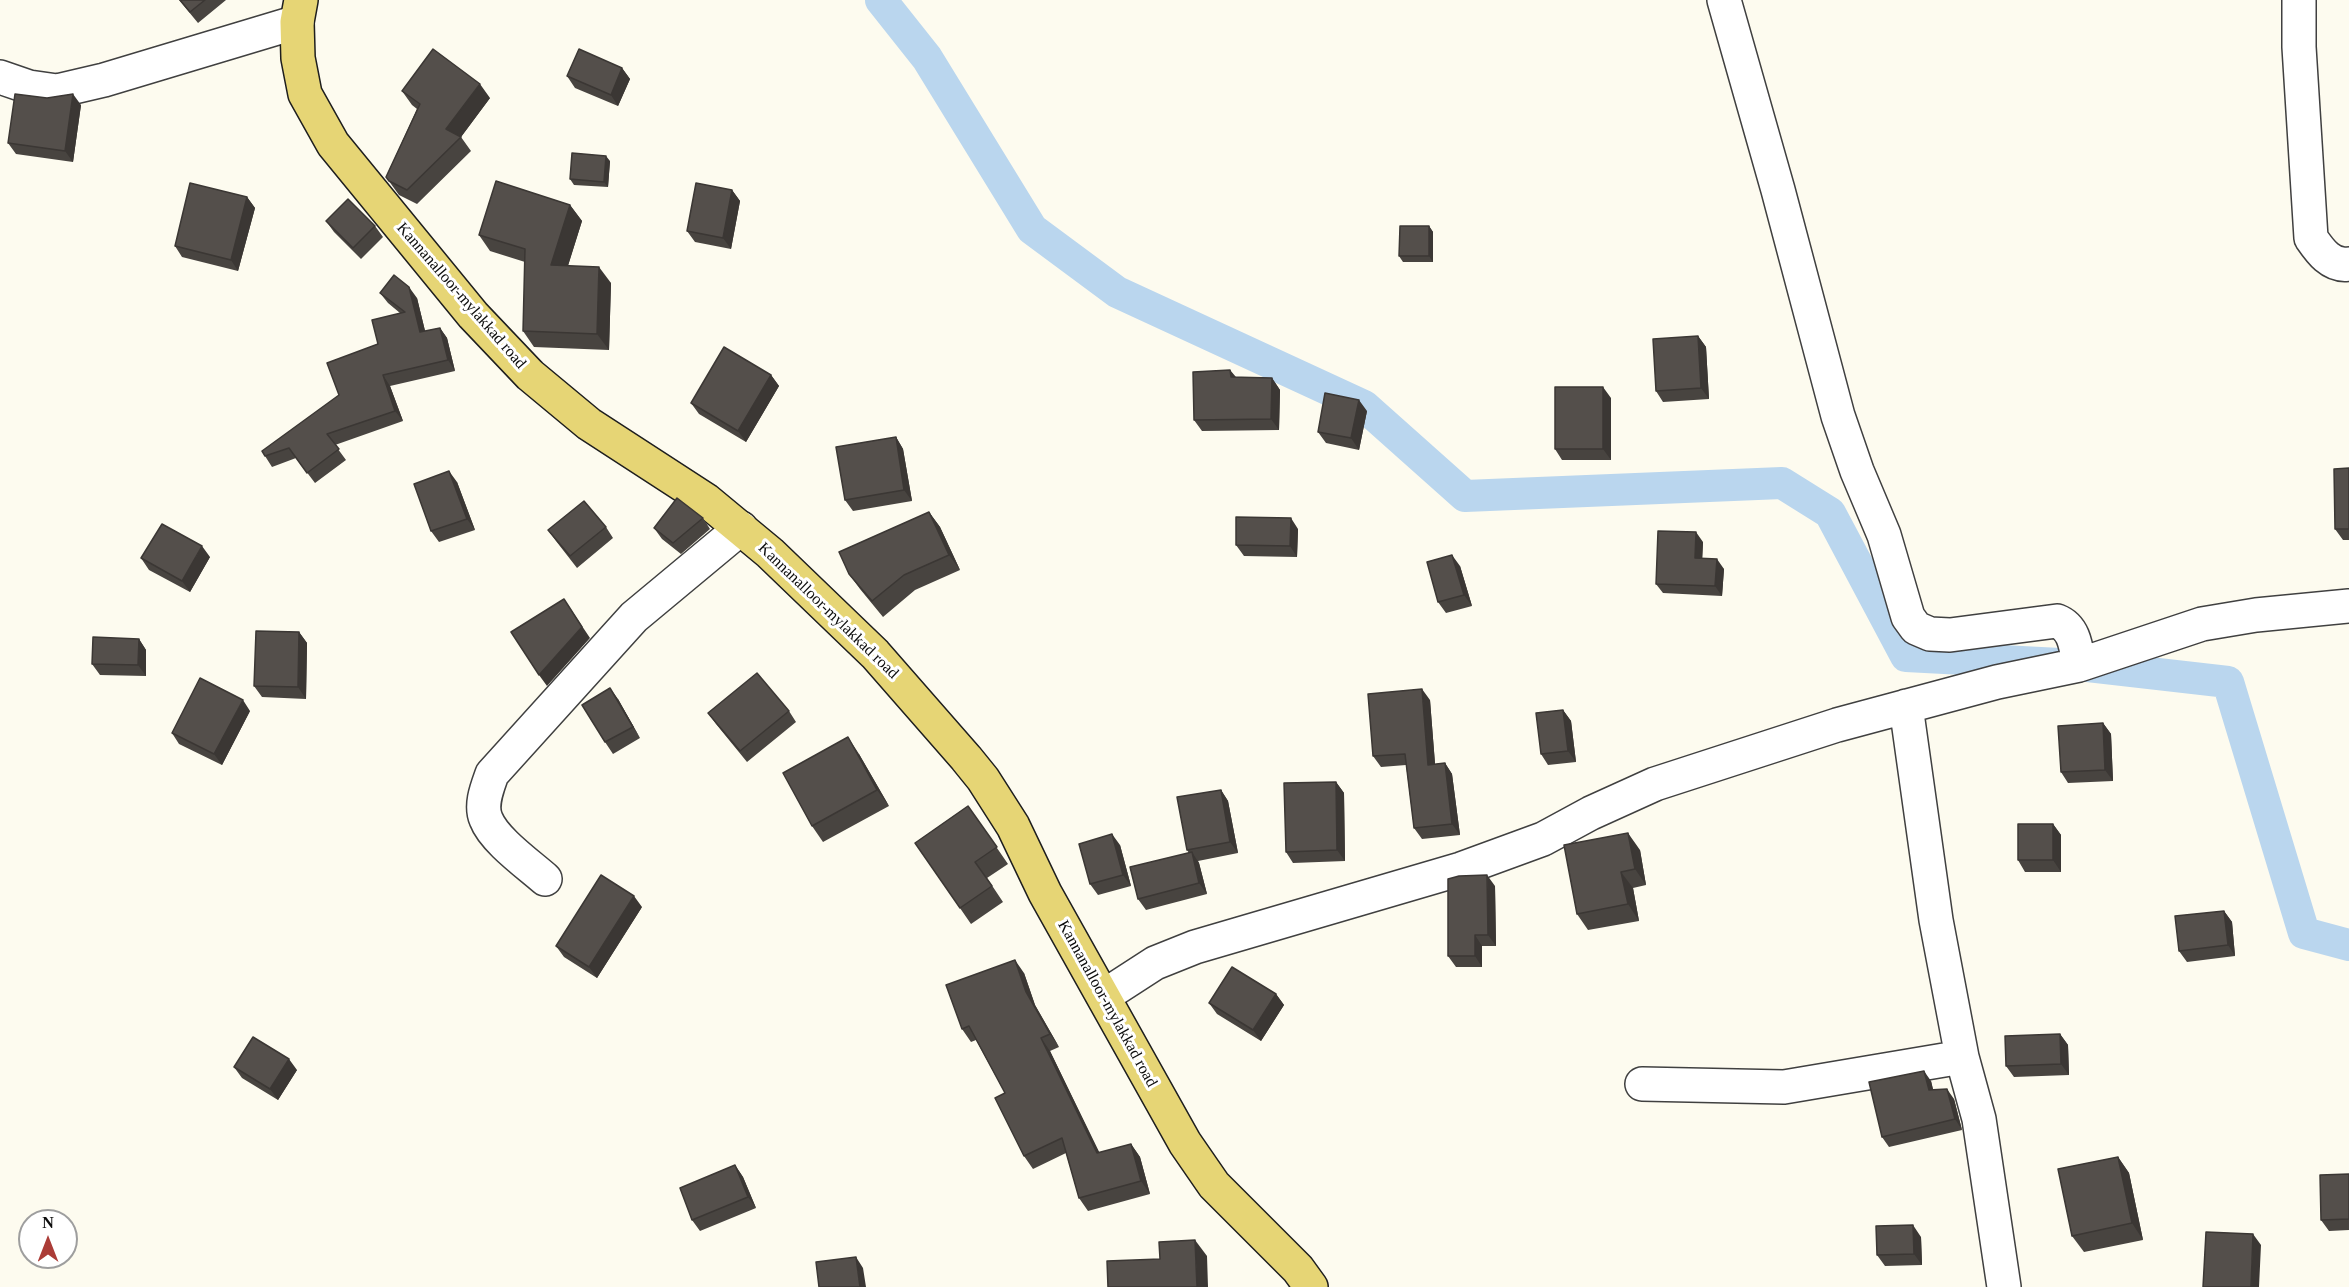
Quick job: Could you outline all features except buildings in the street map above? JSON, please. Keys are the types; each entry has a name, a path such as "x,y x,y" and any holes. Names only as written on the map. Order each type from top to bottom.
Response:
{"main road":[{"name":"Kannanalloor-mylakkad road","path":"299,11 298,58 305,94 333,144 473,315 530,375 589,424 706,500 770,553 875,654 983,779 1013,826 1045,893 1185,1143 1214,1185 1298,1269 1311,1287"}],"street":[{"path":"1724,0 1778,190 1838,416 1857,471 1884,535 1908,617 1916,628 1930,634 1950,634 2057,621 2066,625 2074,639 2079,665"},
{"path":"2299,0 2299,47 2311,238 2322,255 2342,265 2349,264"},
{"path":"0,77 29,87 57,90 104,80 299,11"},
{"path":"545,879 494,832 485,818 485,795 492,774 634,617 741,528"},
{"path":"1104,996 1155,963 1195,947 1461,869 1543,839 1591,813 1656,784 1838,725 1997,682 2079,665 2202,624 2256,615 2349,606"},
{"path":"1906,706 1936,920 1962,1057 1978,1119 2004,1287"},
{"path":"1642,1084 1784,1087 1962,1057"}],"waterway":[{"path":"881,0 927,58 1032,229 1117,292 1364,406 1465,496 1782,483 1830,513 1906,656 2079,665 2228,682 2304,933 2349,945"}]}
